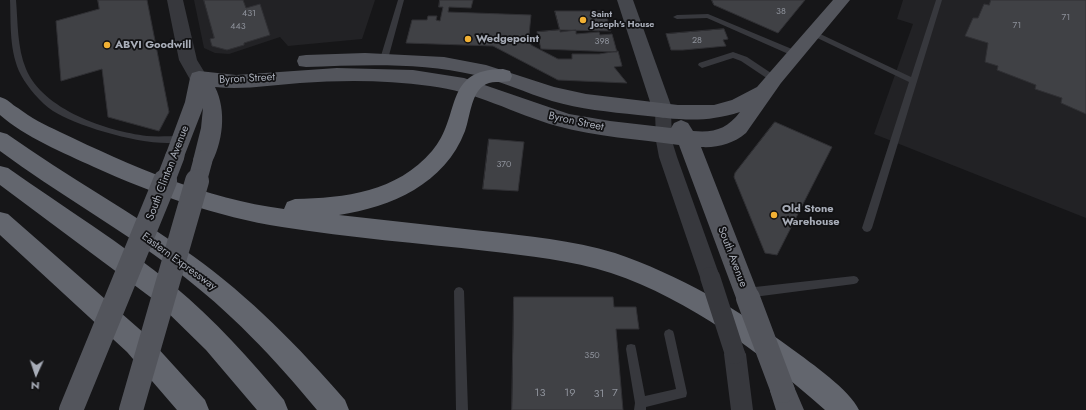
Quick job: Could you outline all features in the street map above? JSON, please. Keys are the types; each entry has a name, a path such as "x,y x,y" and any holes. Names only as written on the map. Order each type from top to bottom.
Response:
{"highway":[{"path":"183,192 262,205 309,208 345,206 378,198 412,181 436,161 454,133 465,100 471,87 476,81 484,77 503,76"},
{"path":"0,104 20,120 60,143 126,172 232,208 266,216 540,247 574,253 615,264 666,286 713,311 791,365 844,410"},
{"name":"Eastern Expressway","path":"0,140 157,245 210,283 237,306 283,351 335,410"},
{"path":"0,174 142,276 176,303 216,342 274,410"},
{"path":"0,221 136,343 195,410"}],"main road":[{"name":"South Avenue","path":"625,0 663,111 675,121 687,138 786,401"},
{"path":"769,85 842,0"},
{"name":"Byron Street","path":"199,78 220,70 243,66 327,60 384,59 450,64 503,76 571,99 663,111 693,113 716,111 747,101 769,85"},
{"name":"Byron Street","path":"199,78 230,81 321,75 378,75 424,78 471,87 570,123 687,138 711,139 731,134 739,127 769,85"},
{"name":"South Clinton Avenue","path":"71,410 178,147 197,94 199,78"},
{"path":"131,410 203,160 214,109 210,91 199,78"}],"street":[{"path":"175,0 188,60 199,78"},
{"name":"South Avenue","path":"663,111 664,135 668,157 735,354 742,410"}],"lane":[{"path":"13,0 17,51 22,70 26,77 51,105 71,115 139,137 154,139 178,147"},
{"path":"384,59 401,0"},
{"path":"867,228 939,0"},
{"path":"677,17 708,16 796,54"},
{"path":"813,34 913,81"},
{"path":"702,65 733,55 744,59 769,85"},
{"path":"747,296 854,280"},
{"path":"459,291 462,410"},
{"path":"631,349 640,406 682,394 669,334"}],"shaded area":[{"path":"194,0 375,0 362,39 288,46 280,37 229,54 215,53 204,48"},
{"path":"903,0 1086,0 1086,218 874,134 913,24 897,19"}],"building":[{"name":"ABVI Goodwill","path":"98,0 147,0 169,112 159,131 108,117 102,69 61,81 56,21 99,9"},
{"path":"204,0 243,0 246,8 260,4 270,35 227,50 212,46 210,39 214,38"},
{"name":"Wedgepoint","path":"440,0 473,0 471,8 449,7 448,12 531,15 529,35 531,45 558,59 572,59 572,54 599,54 618,51 622,66 614,67 627,83 558,80 493,46 406,43 412,20 427,20 428,16 437,16 436,20 440,21 443,7 439,7"},
{"path":"712,0 805,0 778,33 714,5"},
{"path":"991,0 1086,0 1086,114 1061,103 1062,98 1035,89 1036,85 997,70 998,66 985,62 988,43 965,36 973,18 978,18 984,4 989,5"},
{"name":"Saint Joseph's House","path":"555,11 605,11 611,31 560,30"},
{"path":"724,29 728,39 723,40 726,46 683,50 671,50 666,34"},
{"path":"560,30 560,32 576,30 576,34 599,32 600,35 612,34 617,52 541,49 537,32"},
{"name":"Old Stone Warehouse","path":"775,122 832,147 777,255 765,253 734,177 735,173"},
{"path":"489,139 524,142 518,191 483,189"},
{"path":"514,297 613,297 614,307 636,307 639,329 616,329 623,410 512,410"}],"place":[{"name":"Saint Joseph's House","path":"583,20"},
{"name":"Wedgepoint","path":"468,39"},
{"name":"ABVI Goodwill","path":"107,45"},
{"name":"Old Stone Warehouse","path":"774,215"}]}
